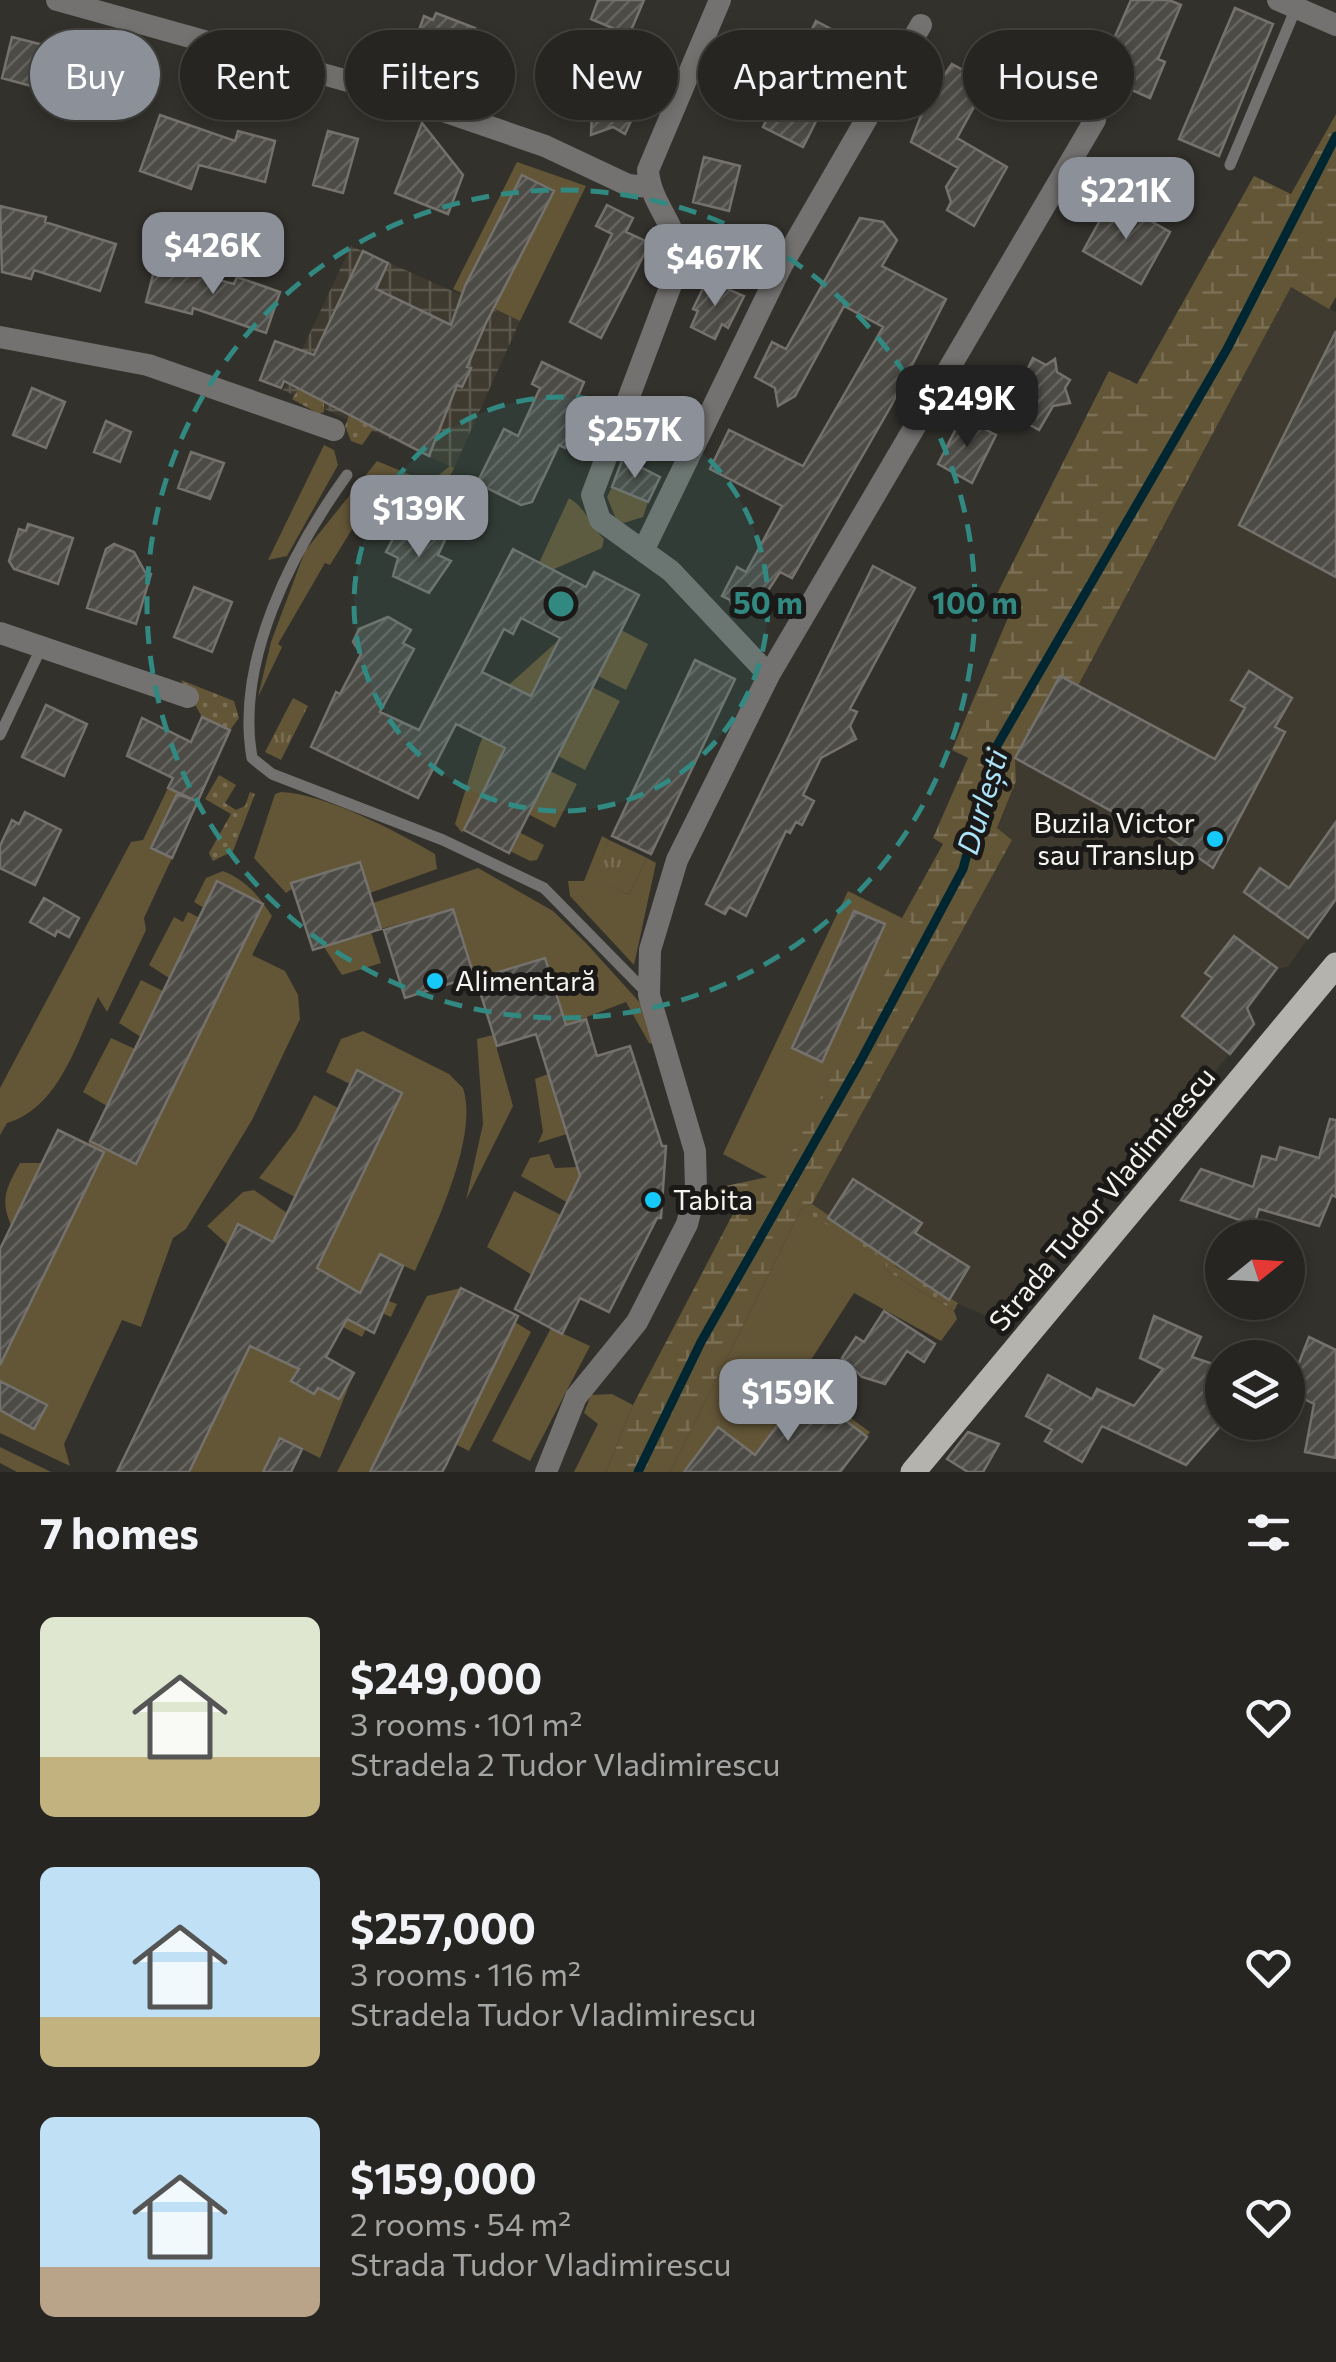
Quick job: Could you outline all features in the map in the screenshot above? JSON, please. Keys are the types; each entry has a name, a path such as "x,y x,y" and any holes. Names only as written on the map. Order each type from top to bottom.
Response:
{"main road":[{"name":"Strada Tudor Vladimirescu","path":"913,1472 1336,965"}],"street":[{"path":"57,0 392,93 544,146 628,184 649,187"},
{"path":"720,0 648,170 649,187 678,237 680,261 592,496 600,520 644,549 704,604 769,675"},
{"path":"1287,4 1336,25"},
{"path":"644,549 782,264 921,25"},
{"path":"546,1472 576,1396 637,1322 686,1224 696,1189 695,1151 649,995 650,950 677,860 769,675 1095,120"},
{"path":"0,337 148,364 334,430"},
{"path":"0,633 188,696"}],"lane":[{"path":"1230,165 1287,4"},
{"path":"347,475 310,525 280,594 246,707 252,758 272,774 443,840 544,888 649,995"},
{"path":"0,735 42,646"}],"shaded area":[{"path":"351,246 520,321 454,468 283,390"},
{"path":"1291,286 1336,312 1336,899 1288,967 1276,969 1249,1005 1230,1054 1001,1322 949,1300 812,1204 1012,840 997,829 1016,781 1015,758 1060,675 1079,685"}],"green space":[{"path":"1336,114 1336,297 1329,309 1291,287 1078,686 1059,676 1015,758 1016,781 997,828 1012,840 812,1204 801,1209 670,1472 606,1472 633,1405 735,1210 714,1198 721,1187 768,1177 776,1181 911,923 902,918 943,844 933,838 968,758 952,750 1010,613 992,604 1109,371 1137,384 1254,176 1291,194"},
{"path":"517,162 586,186 520,321 453,289"},
{"path":"299,388 324,400 324,412 319,414 292,399"},
{"path":"350,413 376,425 362,445 351,441 345,426"},
{"path":"324,445 334,450 338,465 287,556 268,560"},
{"path":"377,461 418,478 435,478 450,466 454,468 434,510 380,484 330,565 325,563 278,644 282,647 258,697 271,642 305,551"},
{"path":"612,487 648,502 643,517 624,523 616,519 607,497"},
{"path":"569,498 604,539 602,548 552,570 539,563"},
{"path":"621,630 648,644 626,690 598,676"},
{"path":"560,639 531,696 490,740 505,748 462,833 455,824 479,746 503,690"},
{"path":"181,680 234,701 239,718 230,730 202,717"},
{"path":"592,687 620,701 585,770 558,756"},
{"path":"293,698 308,706 281,760 265,752"},
{"path":"550,771 577,784 555,828 528,814"},
{"path":"219,775 236,785 225,803 236,810 245,806 250,792 255,794 233,851 213,861 209,853 231,814 205,799"},
{"path":"168,788 178,792 152,848 172,858 144,918 146,930 107,1012 98,997 74,1053 53,1088 25,1115 7,1123 0,1135 0,1088 131,842 143,840"},
{"path":"275,794 319,799 381,825 435,854 437,869 370,893 360,862 292,883 293,888 286,893 254,858"},
{"path":"519,832 544,845 537,860 530,861 510,851"},
{"path":"602,836 609,840 592,877 629,895 647,858 656,863 634,965 570,896 568,881 584,881"},
{"path":"609,840 647,858 629,895 591,877"},
{"path":"478,868 553,911 585,942 644,1007 654,1044 649,1043 626,1002 566,1025 545,958 476,979 453,909 381,929 373,903"},
{"path":"223,871 251,889 262,902 272,916 252,955 285,971 298,995 300,1019 252,1120 186,1229 173,1238 141,1327 122,1320 64,1444 70,1466 0,1433 0,1365 104,1153 88,1144 90,1141 135,1163 263,904 218,881 204,908 194,902 206,878"},
{"path":"848,891 912,923 776,1182 723,1154"},
{"path":"188,912 200,918 169,978 149,965 174,917 183,922"},
{"path":"371,932 381,963 342,975 324,947"},
{"path":"141,980 163,991 141,1037 119,1023"},
{"path":"363,1031 449,1074 463,1088 465,1131 443,1206 415,1271 380,1255 386,1300 397,1304 391,1317 375,1310 362,1337 343,1327 307,1354 292,1382 314,1394 318,1388 339,1399 354,1373 320,1458 280,1438 263,1472 189,1472 296,1253 239,1225 228,1245 207,1226 243,1192 254,1190 287,1213 275,1238 320,1261 402,1093 357,1070 350,1084 326,1072 341,1039"},
{"path":"493,1035 513,1106 466,1200 483,1124 477,1039"},
{"path":"111,1038 135,1049 107,1106 83,1092"},
{"path":"548,1074 567,1134 538,1143 543,1132 535,1079"},
{"path":"314,1095 338,1108 295,1197 259,1178 296,1130"},
{"path":"549,1154 555,1168 577,1167 580,1176 570,1204 521,1176 530,1158"},
{"path":"20,1163 42,1163 11,1225 6,1194"},
{"path":"514,1191 563,1216 532,1275 487,1247"},
{"path":"812,1204 897,1262 895,1266 958,1303 954,1311 887,1271 801,1209"},
{"path":"801,1209 885,1260 887,1271 954,1311 957,1319 941,1341 854,1293 798,1380 870,1432 840,1472 670,1472"},
{"path":"461,1288 371,1472 337,1472 427,1296"},
{"path":"515,1322 531,1332 469,1451 455,1444"},
{"path":"551,1328 590,1346 530,1461 492,1441"},
{"path":"612,1394 633,1405 606,1472 574,1472 598,1424 584,1413 591,1395"},
{"path":"0,1447 51,1472 17,1472 0,1463"}],"building":[{"path":"598,0 644,0 631,30 617,30 591,19"},
{"path":"1131,0 1169,0 1181,5 1158,59 1165,62 1150,98 1134,91 1134,30 1118,30"},
{"path":"1235,8 1273,24 1219,156 1179,139"},
{"path":"436,13 475,28 419,30 424,16 433,20"},
{"path":"816,21 833,30 812,30"},
{"path":"12,37 30,42 30,86 2,78"},
{"path":"952,64 963,70 963,120 967,120 957,138 1007,167 974,226 947,210 951,202 946,187 958,168 911,142 919,120 943,120 943,77"},
{"path":"160,115 235,141 238,131 275,141 265,182 199,165 191,189 140,171"},
{"path":"592,120 631,120 625,134 613,127 591,135"},
{"path":"766,120 817,120 803,147 763,127"},
{"path":"422,123 463,175 448,214 395,193"},
{"path":"328,131 358,139 343,193 313,185"},
{"path":"704,157 740,166 729,211 693,202"},
{"path":"522,175 554,191 486,323 467,367 471,368 462,387 457,385 429,456 284,381 281,388 260,380 275,341 314,355 363,251 388,263 376,289 451,325 465,286"},
{"path":"1112,199 1170,232 1141,284 1083,251"},
{"path":"607,205 633,218 626,232 650,243 601,338 570,322 612,234 596,226"},
{"path":"0,206 46,217 45,222 116,244 100,291 34,270 31,279 2,272"},
{"path":"860,218 883,222 897,240 882,266 946,299 891,406 792,578 780,572 754,612 740,605 733,610 730,600 722,596 737,567 746,572 782,506 710,469 729,430 803,466 883,327 844,306 795,396 778,406 775,388 755,377 772,342 786,349"},
{"path":"156,263 234,284 237,277 280,292 266,333 193,308 192,314 146,302"},
{"path":"707,280 744,296 728,328 722,324 715,339 691,327 698,311 693,309"},
{"path":"1336,331 1336,577 1239,525"},
{"path":"1033,358 1046,365 1055,359 1057,372 1070,380 1065,388 1070,403 1053,406 1039,430 999,407 1018,372 1027,370"},
{"path":"542,362 584,382 567,422 575,425 565,448 559,445 532,502 521,505 477,483 504,429 518,436 540,388 532,384"},
{"path":"32,388 65,402 46,448 13,435"},
{"path":"962,417 996,435 972,483 938,464"},
{"path":"106,421 131,432 120,462 94,452"},
{"path":"191,452 224,463 210,499 178,488"},
{"path":"623,458 660,477 648,502 612,487"},
{"path":"28,524 73,538 58,584 14,569 9,561 19,529 26,531"},
{"path":"421,529 445,540 438,555 451,561 429,593 393,576 398,558 386,552 395,535 415,542"},
{"path":"114,544 134,552 145,572 151,574 136,624 87,608 106,549"},
{"path":"513,549 586,587 594,572 639,595 509,853 464,830 505,748 456,724 418,798 311,747 336,692 340,694 361,654 353,642 359,629 388,617 411,630 403,643 414,649 380,712 419,730","holes":["521,618 560,638 531,696 482,672 504,629 513,634"]},
{"path":"873,566 915,588 850,709 857,712 850,726 856,739 821,758 803,795 814,801 802,825 796,822 790,833 786,831 746,916 729,907 725,914 706,904"},
{"path":"194,587 232,602 212,652 174,637"},
{"path":"695,660 735,679 651,854 612,836"},
{"path":"1249,671 1292,698 1275,727 1285,732 1213,868 1140,817 1135,824 1015,758 1060,676 1215,759 1245,708 1231,700"},
{"path":"46,705 87,724 64,776 22,757"},
{"path":"202,717 230,730 172,858 151,848 177,794 194,800 168,788 173,778 127,756 142,718 191,742"},
{"path":"25,812 61,830 35,885 0,868 0,846 12,820 19,824"},
{"path":"1336,822 1336,899 1308,938 1244,892 1260,868 1289,888"},
{"path":"360,862 381,929 313,950 291,883"},
{"path":"217,881 263,904 136,1164 90,1141"},
{"path":"44,898 79,918 69,937 57,931 55,936 30,922"},
{"path":"453,909 474,976 405,998 384,930"},
{"path":"854,911 885,924 822,1062 792,1048"},
{"path":"1234,936 1277,968 1247,1008 1254,1024 1230,1054 1182,1016 1212,978 1205,973"},
{"path":"545,958 566,1025 586,1019 597,1056 630,1046 662,1146 666,1146 661,1218 657,1218 609,1312 580,1298 562,1334 515,1309 580,1176 536,1034 497,1046 476,979"},
{"path":"357,1070 402,1093 317,1268 360,1293 380,1254 403,1266 374,1333 347,1319 326,1357 354,1373 339,1399 318,1388 314,1394 291,1381 299,1369 250,1346 189,1472 117,1472 238,1224 273,1242"},
{"path":"1330,1119 1336,1120 1336,1197 1332,1195 1319,1226 1259,1209 1256,1220 1239,1220 1181,1200 1201,1169 1253,1187 1262,1156 1276,1160 1280,1147 1319,1158"},
{"path":"58,1130 104,1152 0,1365 0,1249"},
{"path":"853,1179 922,1223 915,1233 969,1267 949,1300 828,1218"},
{"path":"461,1288 518,1316 446,1465 442,1472 370,1472"},
{"path":"884,1311 935,1344 924,1362 907,1351 885,1384 862,1377 842,1358 856,1337 864,1342"},
{"path":"1154,1316 1201,1337 1192,1357 1205,1361 1208,1440 1186,1465 1102,1426 1082,1462 1045,1441 1052,1430 1026,1416 1048,1375 1092,1399 1097,1389 1134,1406 1163,1369 1140,1358"},
{"path":"1309,1337 1336,1350 1336,1458 1305,1452 1314,1404 1305,1400 1305,1347"},
{"path":"0,1381 47,1405 34,1429 0,1410"},
{"path":"805,1389 867,1437 840,1472 684,1472 718,1427 755,1455"},
{"path":"968,1432 999,1444 983,1472 968,1472 947,1459"},
{"path":"280,1438 302,1449 291,1472 263,1472"}],"waterway":[{"name":"Durlești","path":"638,1472 701,1342 860,1062 963,869 995,749 1227,349 1336,136"}],"place":[{"name":"Buzila Victor sau Translup","path":"1215,839"},
{"name":"Alimentară","path":"435,981"},
{"name":"Tabita","path":"653,1200"}]}
